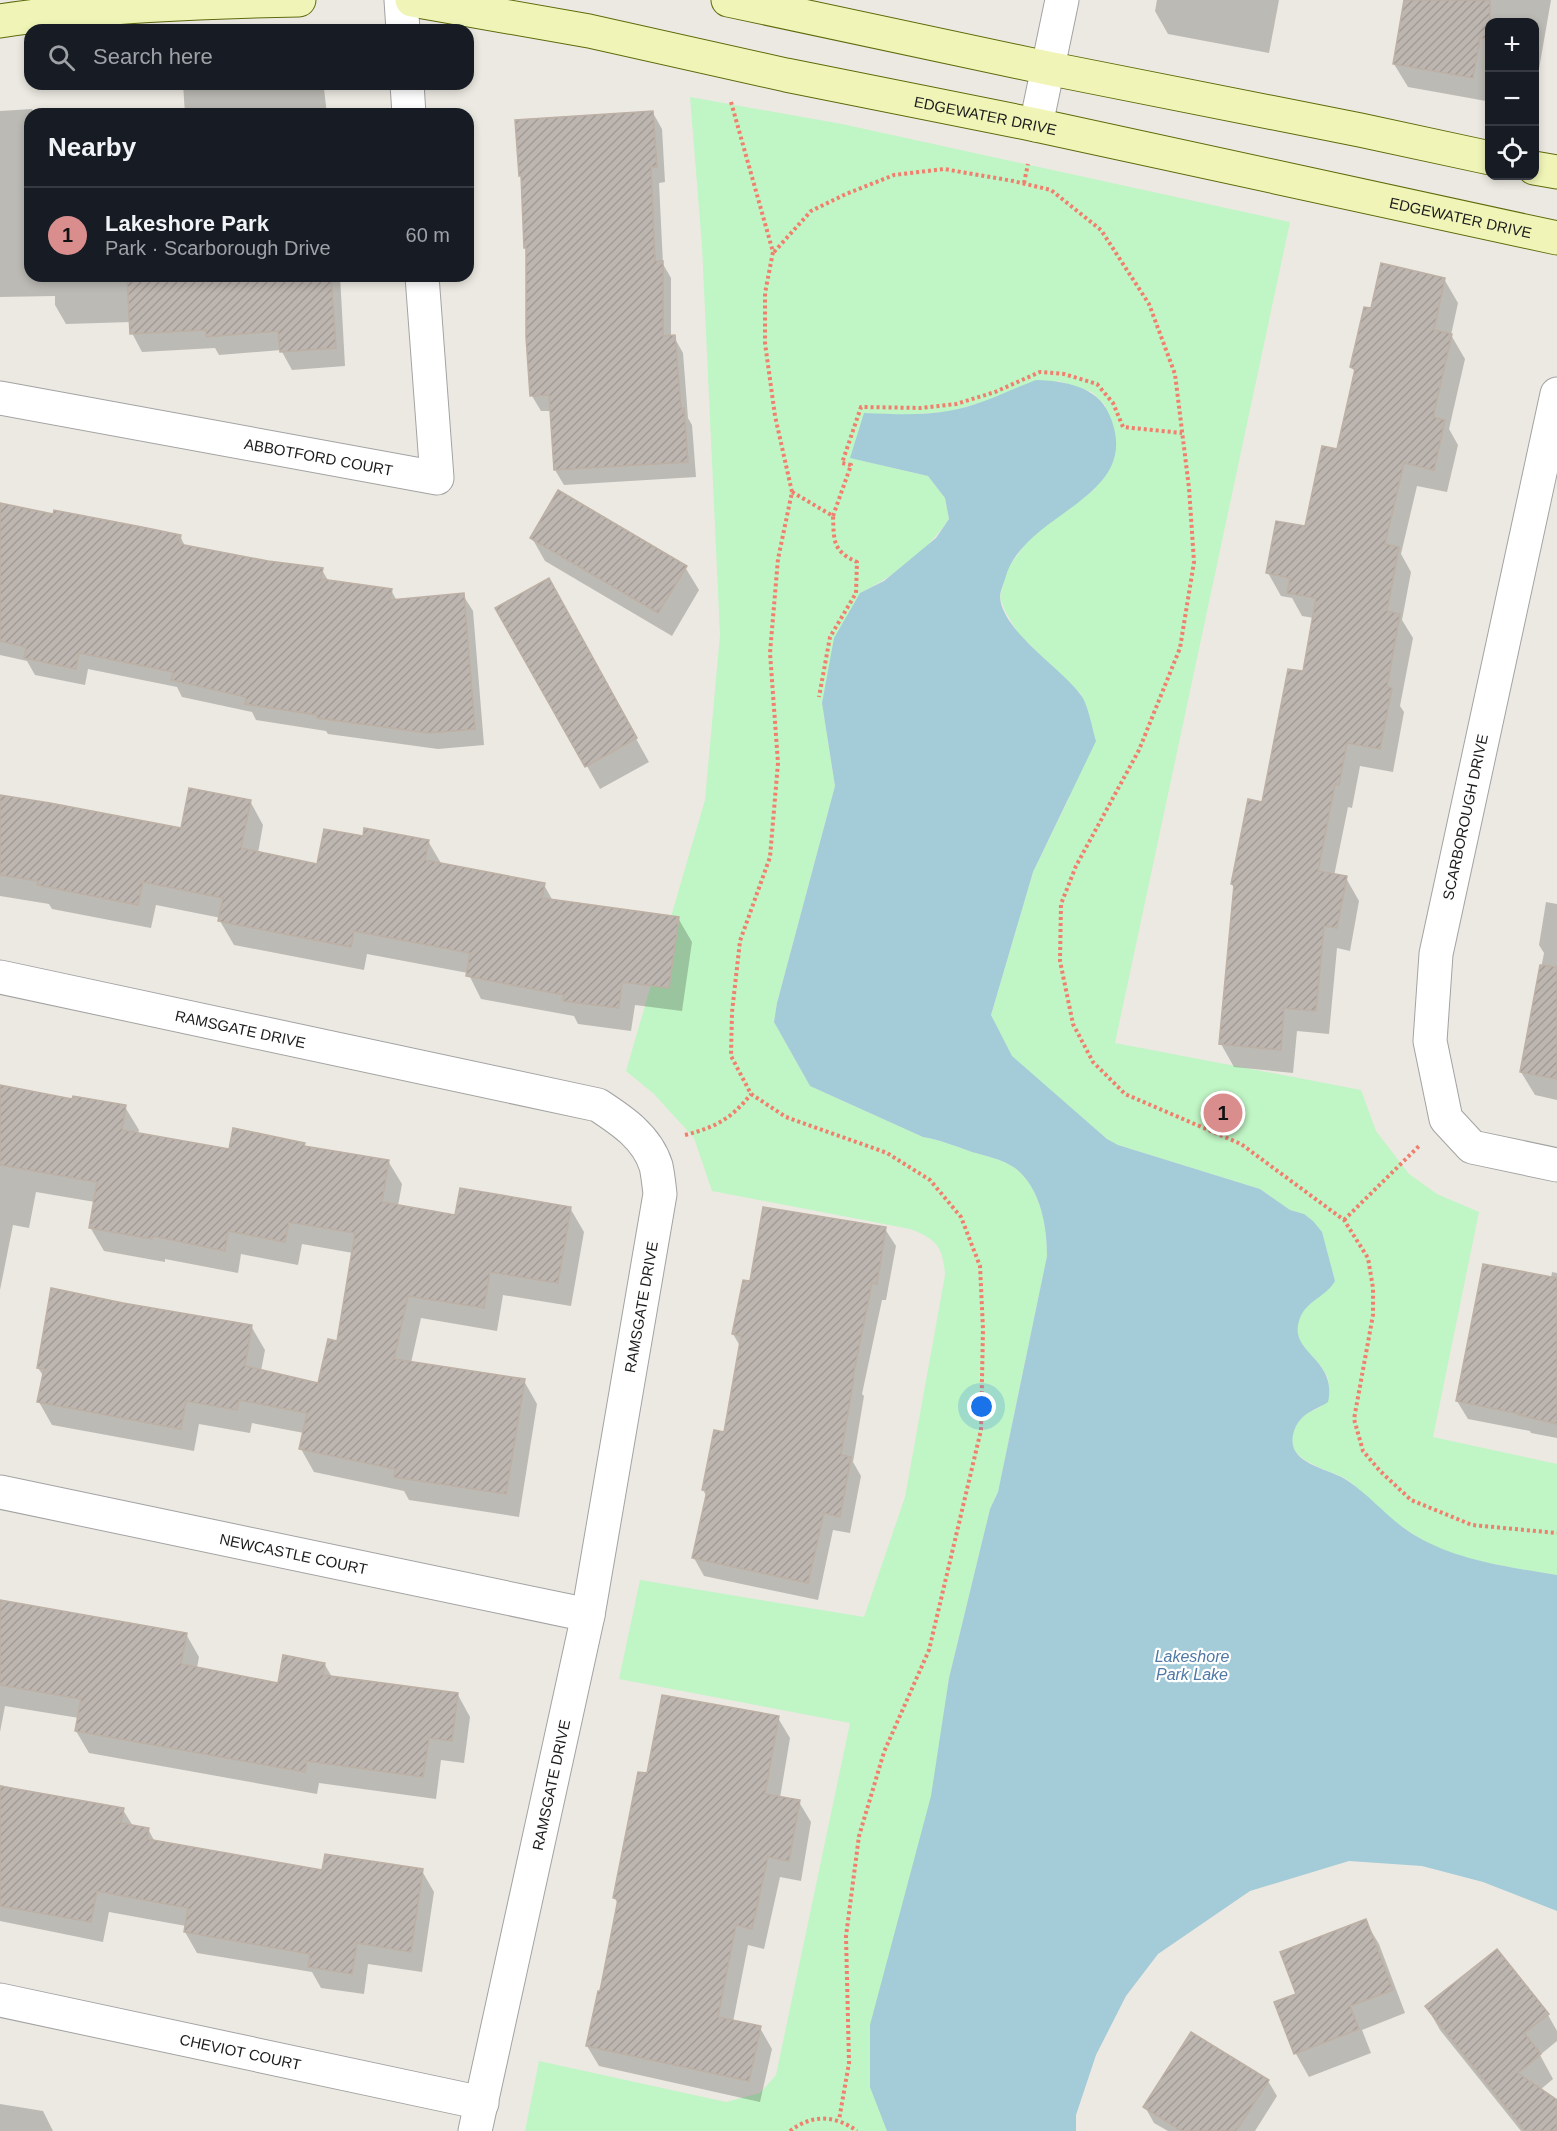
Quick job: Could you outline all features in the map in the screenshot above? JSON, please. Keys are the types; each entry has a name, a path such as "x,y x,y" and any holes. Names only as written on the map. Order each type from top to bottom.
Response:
{"street":[{"path":"0,21 54,13 196,3 299,0"},
{"path":"401,0 403,24"},
{"name":"EDGEWATER DRIVE","path":"412,0 589,31 1557,238"},
{"path":"728,0 1047,68 1485,157"},
{"path":"1036,125 1062,0"},
{"path":"408,90 409,108"},
{"path":"1539,169 1557,172"},
{"name":"ABBOTFORD COURT","path":"0,398 437,478 422,282"},
{"name":"SCARBOROUGH DRIVE","path":"1446,1119 1430,1041 1436,954 1557,394"},
{"name":"RAMSGATE DRIVE","path":"0,977 598,1105 630,1126 646,1146 656,1165 660,1194 588,1615 478,2117"},
{"path":"1446,1119 1472,1147 1557,1165"},
{"name":"NEWCASTLE COURT","path":"0,1492 588,1615"},
{"name":"CHEVIOT COURT","path":"0,2000 478,2117"}],"path":[{"path":"719,60 773,252 765,293 765,343 775,416 792,492 778,559 770,652 778,763 770,856 740,941 732,1012 731,1056 752,1094 786,1116 887,1153 930,1179 961,1217 980,1266 983,1329 981,1430 929,1650 884,1752 859,1836 846,1936 849,2063 838,2120"},
{"path":"773,252 811,211 846,194 894,175 944,169 1051,190 1101,230 1149,304 1175,374 1189,488 1194,562 1180,648 1139,750 1076,866 1061,904 1060,961 1072,1024 1093,1062 1125,1094 1241,1144 1344,1220 1368,1258 1373,1288 1373,1315 1354,1419 1363,1451 1380,1471 1411,1500 1472,1525 1557,1533"},
{"path":"819,697 830,637 856,593 856,562 845,557 834,544 833,516 851,465 842,463 861,406 921,408 956,404 995,392 1041,372 1064,374 1097,384 1113,402 1123,427 1182,433"},
{"path":"792,492 833,516"},
{"path":"646,1146 705,1130 735,1113 752,1094"},
{"path":"1344,1220 1446,1119"},
{"path":"790,2131 800,2123 819,2118 838,2120 857,2131"}],"green space":[{"path":"690,97 842,124 1290,222 1115,1043 1361,1090 1376,1131 1409,1174 1437,1194 1479,1212 1433,1437 1557,1464 1557,1575 1482,1562 1445,1551 1408,1531 1373,1504 1350,1481 1306,1461 1294,1449 1293,1433 1302,1418 1323,1403 1327,1396 1329,1383 1323,1368 1301,1343 1298,1336 1299,1319 1306,1307 1316,1298 1304,1214 1290,1210 1260,1189 1118,1145 1107,1139 1011,1056 991,1015 1033,872 1069,798 1082,695 1018,633 1000,597 1007,569 1030,538 1095,489 1105,405 1092,392 1059,381 947,412 917,414 851,458 928,476 945,498 949,519 931,542 909,562 886,579 860,593 828,672 822,703 835,786 777,1003 774,1022 810,1086 923,1137 994,1158 1015,1168 1024,1176 1037,1197 1044,1221 1047,1256 998,1492 990,1509 949,1678 885,2122 887,2131 525,2131 539,2061 726,2102 760,2093 776,2075 850,1723 619,1679 640,1580 864,1617 905,1497 945,1275 940,1250 932,1240 910,1229 712,1191 694,1138 654,1094 626,1071 705,800 720,635 702,246"}],"water":[{"name":"Lakeshore Park Lake","path":"1036,380 1068,384 1088,391 1096,397 1109,414 1116,443 1111,466 1097,486 1034,536 1016,556 1005,579 1000,597 1003,610 1021,636 1083,698 1096,741 1033,872 991,1015 1012,1056 1107,1139 1118,1145 1260,1189 1290,1210 1304,1214 1322,1232 1335,1281 1303,1312 1298,1330 1300,1340 1326,1375 1329,1387 1328,1402 1307,1414 1297,1424 1293,1435 1293,1445 1303,1459 1348,1481 1407,1530 1432,1545 1485,1562 1557,1575 1557,1911 1483,1882 1422,1866 1349,1861 1250,1891 1158,1954 1126,1996 1096,2055 1076,2115 1076,2131 887,2131 870,2087 870,2025 931,1796 949,1678 990,1509 998,1492 1047,1256 1046,1233 1037,1197 1024,1176 1015,1168 994,1158 923,1137 810,1086 774,1022 777,1003 835,786 822,703 834,638 860,593 884,581 936,538 949,519 945,498 928,476 850,458 864,413 917,414 959,409"}],"building":[{"path":"1404,0 1490,0 1490,18 1485,18 1485,39 1480,38 1473,78 1393,64"},
{"path":"653,111 657,167 651,167 655,261 663,261 663,336 675,335 688,462 554,470 549,395 530,396 526,337 526,248 524,248 521,175 519,176 515,120"},
{"path":"1381,263 1445,278 1434,330 1452,334 1433,417 1445,420 1434,470 1404,463 1385,544 1399,547 1387,611 1400,614 1387,687 1392,688 1380,749 1347,743 1339,785 1335,784 1318,871 1347,876 1337,928 1324,926 1316,1011 1284,1008 1281,1050 1219,1044 1234,885 1231,884 1248,799 1262,802 1288,669 1303,671 1316,598 1287,593 1290,578 1266,573 1276,521 1305,526 1322,446 1337,449 1355,369 1350,367 1364,307 1371,308"},
{"path":"127,282 331,282 336,348 280,352 278,331 206,337 206,330 130,334"},
{"path":"558,490 687,566 658,613 530,538"},
{"path":"0,503 53,514 54,510 181,535 179,544 268,561 323,568 321,579 392,589 390,600 464,593 475,729 428,733 317,718 317,715 245,704 246,697 171,680 173,672 79,653 76,669 24,658 26,647 0,641"},
{"path":"549,578 637,738 585,767 495,608"},
{"path":"189,788 251,800 241,848 317,864 324,829 363,836 364,828 429,840 425,860 545,883 542,898 679,917 669,988 622,982 619,1008 563,1001 564,995 466,976 470,953 354,931 351,947 218,921 223,898 143,882 138,905 37,885 38,881 0,875 0,795 181,828"},
{"path":"1540,965 1557,967 1557,1079 1520,1072"},
{"path":"0,1085 72,1099 73,1096 126,1105 122,1130 229,1149 233,1128 305,1143 304,1146 389,1160 382,1202 455,1215 460,1188 571,1207 558,1283 490,1272 484,1308 408,1296 394,1359 525,1379 506,1494 394,1477 395,1469 299,1449 307,1413 239,1400 237,1410 186,1401 181,1429 37,1402 44,1369 37,1368 51,1288 252,1325 245,1366 318,1383 328,1339 337,1341 355,1233 289,1222 285,1242 228,1231 225,1251 153,1236 152,1239 89,1228 97,1182 0,1165"},
{"path":"763,1207 886,1227 877,1284 872,1283 853,1377 841,1455 851,1457 840,1517 824,1513 808,1583 692,1558 707,1491 702,1490 714,1430 724,1432 741,1336 732,1334 743,1280 750,1281"},
{"path":"1483,1264 1557,1278 1557,1424 1456,1401"},
{"path":"0,1600 187,1633 181,1664 278,1683 283,1655 325,1663 323,1675 458,1693 452,1741 429,1738 423,1777 307,1761 305,1772 75,1731 81,1699 0,1685"},
{"path":"662,1695 779,1716 765,1794 800,1800 789,1861 768,1857 752,1929 736,1925 718,2017 761,2026 749,2081 586,2046 598,1991 600,1991 618,1899 613,1898 638,1772 647,1773"},
{"path":"0,1786 124,1808 121,1823 149,1828 147,1839 322,1870 325,1854 423,1869 411,1952 357,1943 352,1974 308,1967 310,1954 184,1932 188,1908 97,1891 91,1922 0,1906"},
{"path":"1366,1919 1393,1990 1350,2006 1359,2029 1294,2054 1274,2002 1296,1994 1280,1952"},
{"path":"1497,1949 1549,2014 1524,2033 1541,2054 1518,2073 1557,2100 1557,2131 1525,2131 1425,2006"},
{"path":"1191,2032 1269,2080 1236,2131 1182,2131 1143,2107"}],"place":[{"name":"Lakeshore Park","path":"1223,1113"}]}
